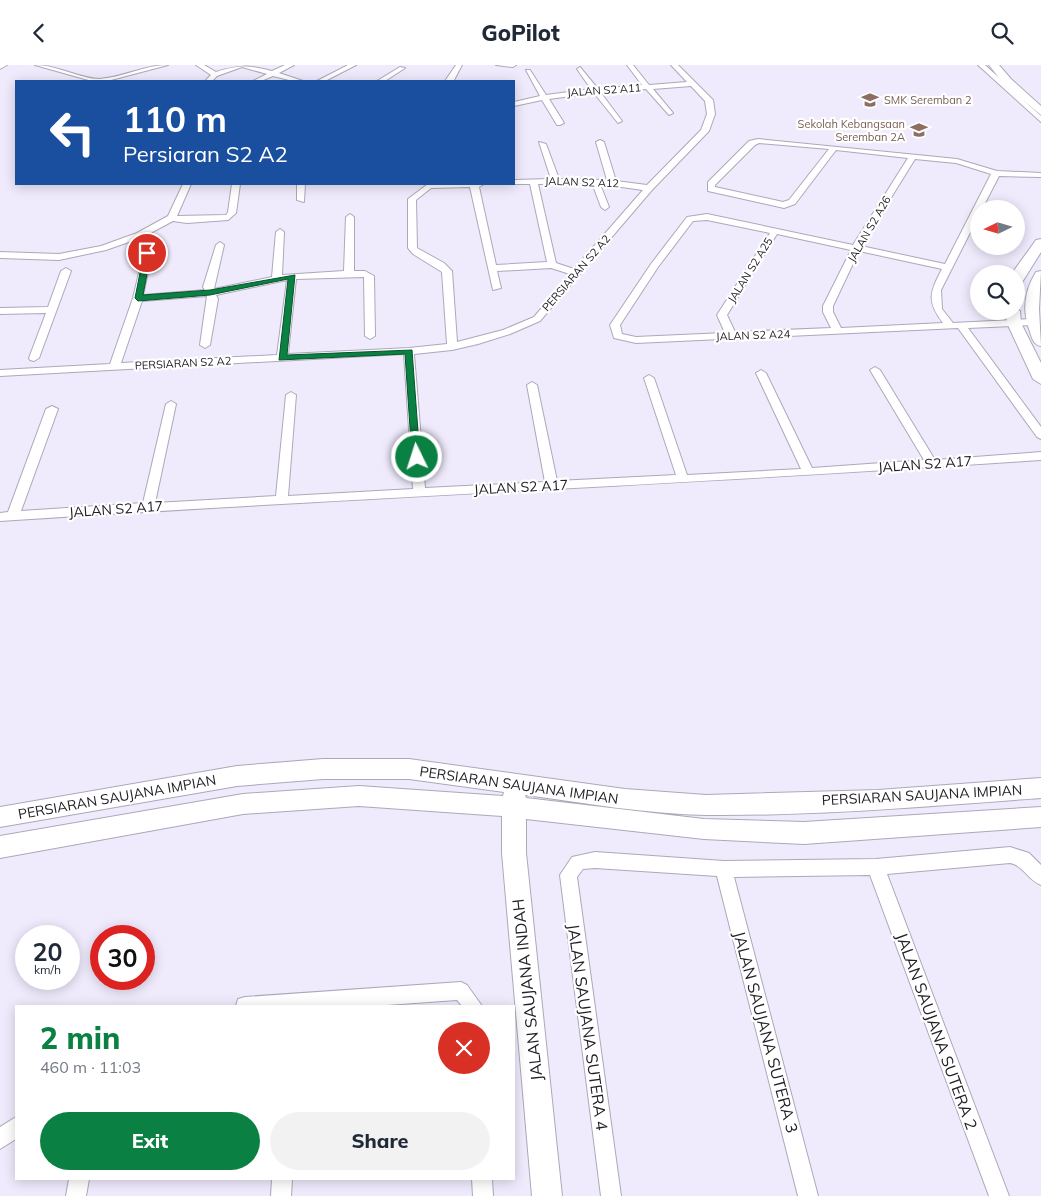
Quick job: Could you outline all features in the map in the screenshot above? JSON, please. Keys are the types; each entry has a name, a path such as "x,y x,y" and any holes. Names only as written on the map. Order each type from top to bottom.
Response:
{"street":[{"path":"0,67 4,65"},
{"path":"38,65 95,80"},
{"path":"103,80 165,65"},
{"path":"199,65 215,75"},
{"path":"209,80 215,75 242,65 297,80"},
{"path":"258,80 291,65"},
{"path":"322,80 352,65"},
{"path":"452,80 459,65"},
{"path":"499,65 513,65"},
{"name":"PERSIARAN S2 A2","path":"0,373 409,351 474,343 511,332 537,319 649,188 705,131 711,114 708,100 674,65"},
{"path":"981,65 1041,119"},
{"path":"994,65 1024,102 1041,112"},
{"path":"1006,65 1019,82 1041,101"},
{"path":"630,66 669,113"},
{"path":"382,80 402,68"},
{"path":"580,69 618,121"},
{"path":"528,71 560,123"},
{"name":"JALAN S2 A11","path":"515,104 565,93 694,84"},
{"path":"600,141 612,182"},
{"path":"834,148 792,202 775,205 711,189 711,184 740,154 758,141 834,148 957,161 996,173 1041,175"},
{"path":"542,144 555,180"},
{"name":"JALAN S2 A26","path":"838,331 828,312 828,306 856,248 913,157"},
{"path":"996,173 936,290 935,301 937,309 956,326 1041,435"},
{"path":"533,181 552,265"},
{"path":"595,181 605,207"},
{"name":"JALAN S2 A12","path":"515,182 595,181 649,188"},
{"path":"0,255 59,257 103,248 140,235 172,217 186,185"},
{"path":"172,217 187,220 228,217 232,213 236,185"},
{"path":"301,185 301,199"},
{"path":"429,185 412,199 411,219 414,248 416,252 441,265 447,271 452,347"},
{"path":"474,185 496,288"},
{"path":"349,273 350,217"},
{"name":"JALAN S2 A24","path":"775,231 707,217 690,219 649,273 615,325 618,337 636,340 956,326 994,320"},
{"path":"775,231 947,267"},
{"name":"JALAN S2 A25","path":"732,336 722,315 775,231"},
{"path":"277,279 280,232"},
{"path":"1025,265 1041,243"},
{"path":"204,345 213,299 208,287 220,245"},
{"path":"115,366 138,298 147,253"},
{"path":"492,268 552,265 576,273"},
{"path":"34,357 66,271"},
{"path":"138,298 210,293 292,276 362,273 369,276 370,336"},
{"path":"1041,275 1034,291 1032,322 1041,342"},
{"path":"282,358 292,276"},
{"path":"0,311 52,309"},
{"path":"1014,320 1041,379"},
{"name":"JALAN S2 A24","path":"1024,320 1032,322"},
{"path":"409,351 420,493"},
{"path":"875,370 932,463"},
{"path":"761,373 808,472"},
{"path":"649,378 684,479"},
{"path":"532,385 552,485"},
{"path":"282,500 291,395"},
{"path":"148,507 171,404"},
{"path":"13,516 52,409"},
{"name":"JALAN S2 A17","path":"0,517 148,507 808,472 1041,456"},
{"name":"PERSIARAN SAUJANA IMPIAN","path":"0,817 236,776 323,769 409,769 513,795 704,829 804,833 1041,817"},
{"name":"PERSIARAN SAUJANA IMPIAN","path":"0,847 243,804 358,796 513,795 625,799 706,805 878,800 1041,788"},
{"name":"JALAN SAUJANA INDAH","path":"513,795 514,853 547,1196"},
{"path":"724,869 876,867 1010,855 1023,858 1041,877"},
{"name":"JALAN SAUJANA SUTERA 4","path":"611,1196 568,875 578,861 595,860 724,869"},
{"name":"JALAN SAUJANA SUTERA 2","path":"876,867 999,1196"},
{"name":"JALAN SAUJANA SUTERA 3","path":"724,869 808,1196"},
{"path":"294,1005 461,991 472,1005"},
{"path":"0,1139 15,1128"},
{"path":"76,1196 79,1180"},
{"path":"281,1196 282,1180"},
{"path":"482,1180 483,1196"}],"place":[{"name":"SMK Seremban 2","path":"870,100"},
{"name":"Sekolah Kebangsaan Seremban 2A","path":"919,130"}],"route":[{"path":"147,253 138,298 210,293 292,276 282,358 409,351 417,457"}]}
